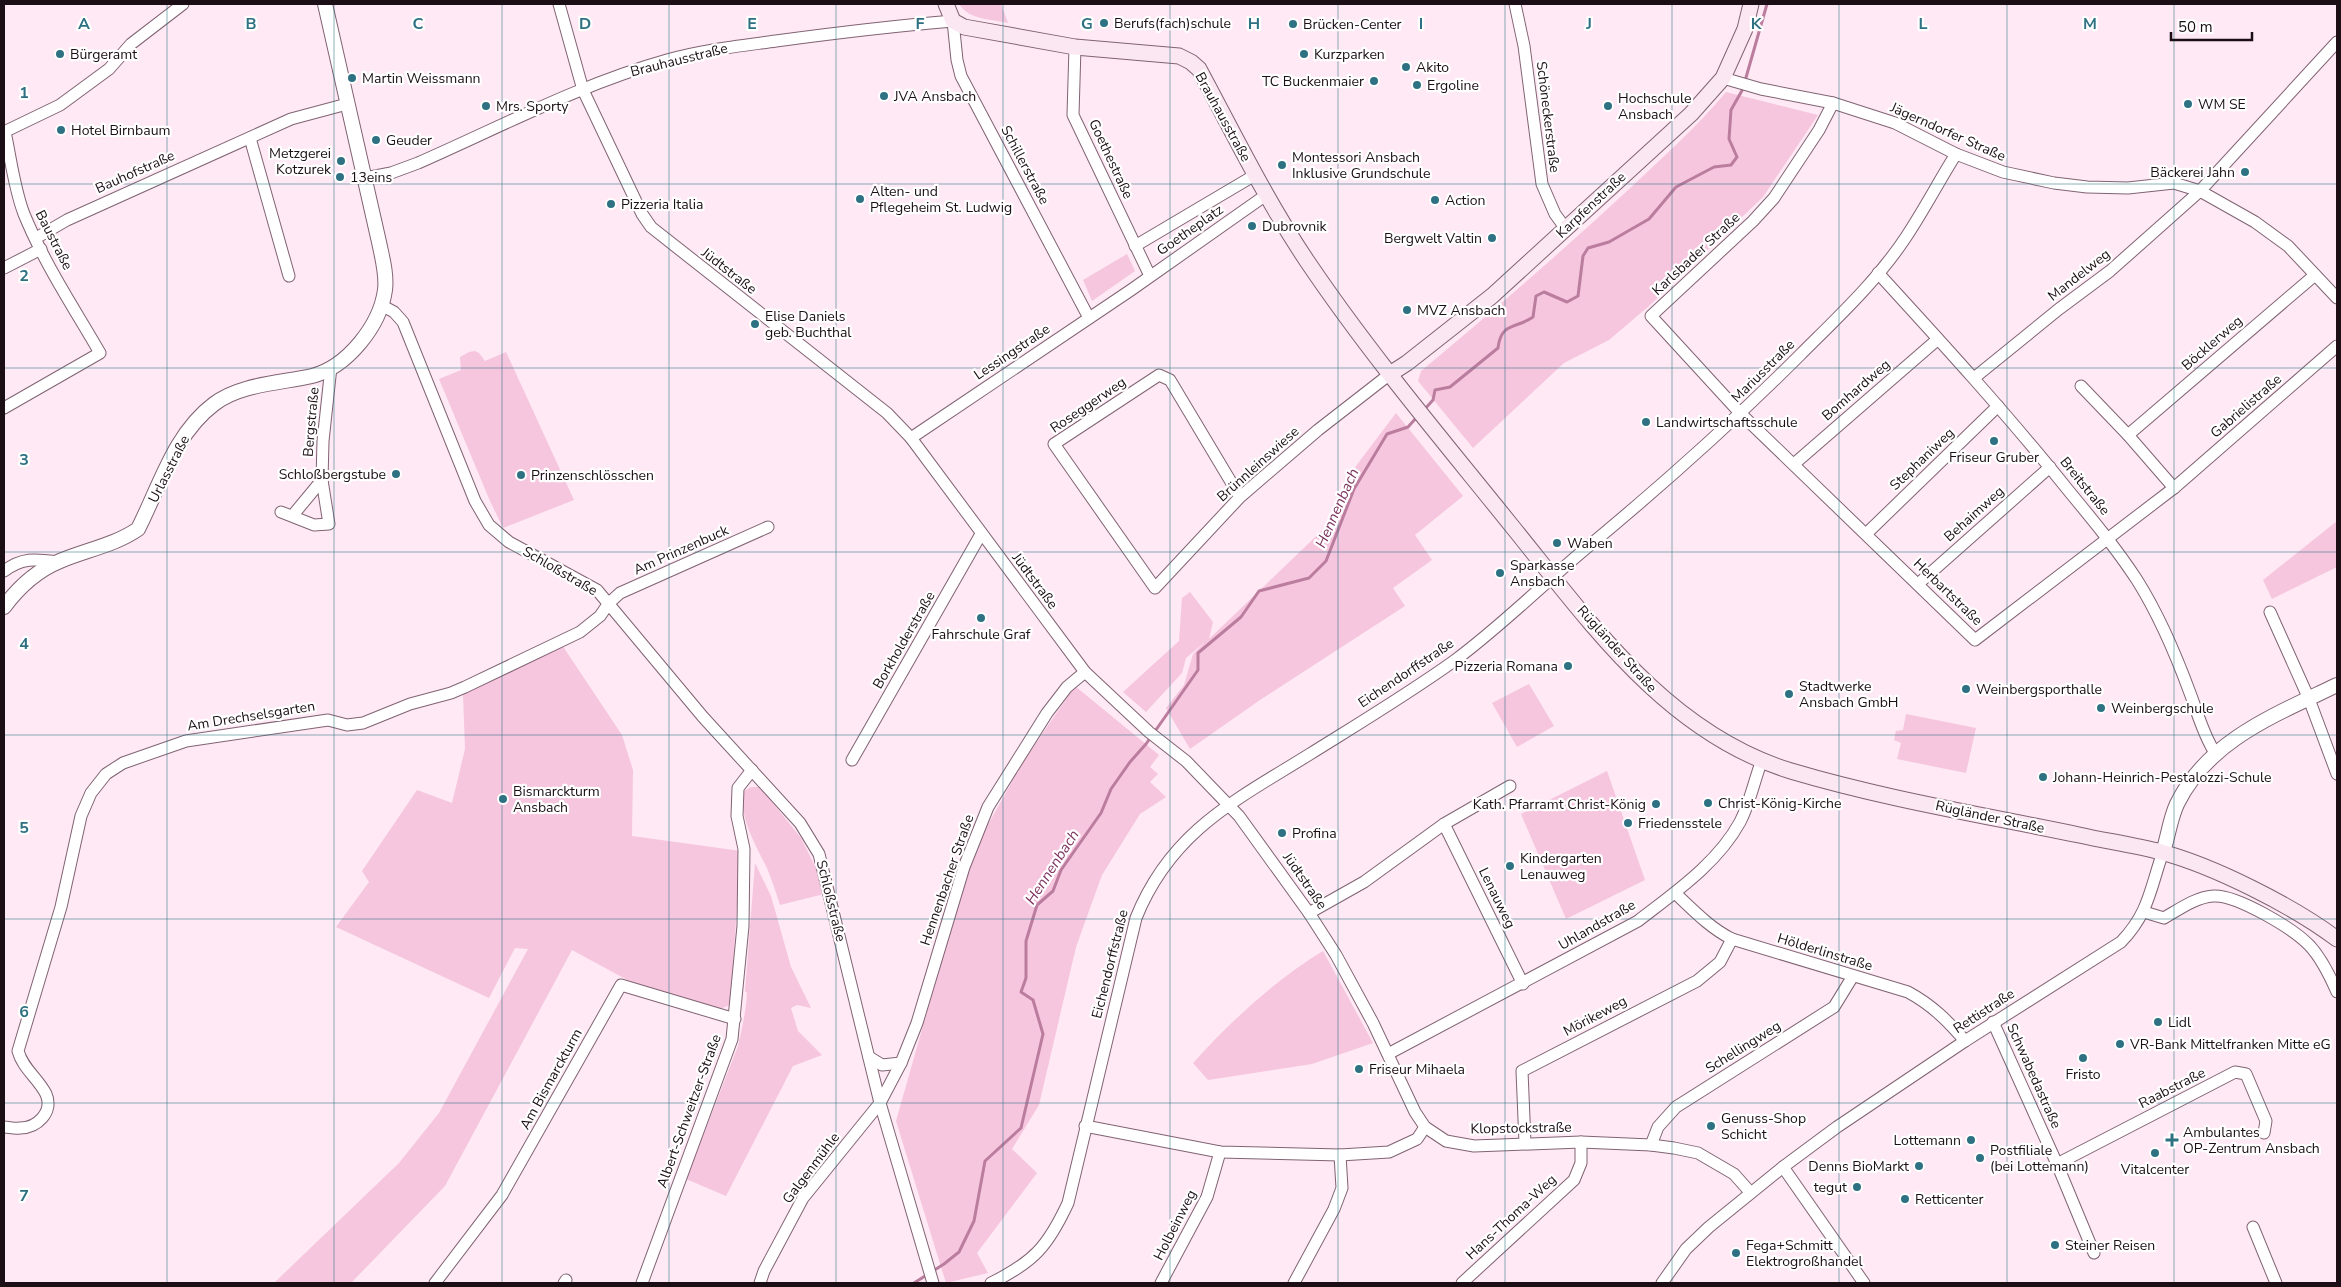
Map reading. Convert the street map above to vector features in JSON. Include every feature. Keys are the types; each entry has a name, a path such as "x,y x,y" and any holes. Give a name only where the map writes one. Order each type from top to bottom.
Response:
{"main road":[{"path":"946,4 953,21"},
{"name":"Karpfenstraße","path":"1390,374 1408,364 1492,296 1691,114 1723,78 1745,29 1751,4"},
{"name":"Brauhausstraße","path":"953,21 964,28 1075,47 1179,56 1192,62 1198,69 1266,195 1307,261 1390,374"},
{"name":"Rügländer Straße","path":"1390,374 1554,577 1636,673 1663,699 1717,739 1786,770 1869,792 2163,852 2216,873 2274,900 2337,939"}],"street":[{"path":"5,132 60,104 109,68 131,44 183,4"},
{"path":"324,4 365,178 385,278 381,305"},
{"name":"Jüdtstraße","path":"559,4 583,90 642,214 651,227 887,413 911,438 1085,672 1154,735 1186,761 1239,816 1309,913 1340,962 1388,1054 1415,1112 1425,1127"},
{"name":"Schöneckerstraße","path":"1515,4 1524,46 1542,184 1555,214 1566,229"},
{"name":"Brauhausstraße","path":"365,178 392,173 418,163 629,71 670,59 734,47 851,31 953,21"},
{"name":"Schillerstraße","path":"953,21 957,60 961,76 1089,318"},
{"path":"2200,191 2337,42"},
{"name":"Goethestraße","path":"1075,47 1073,115 1150,276"},
{"name":"Jägerndorfer Straße","path":"1723,78 1752,87 1833,103 1895,123 1956,154 2003,172 2054,183 2128,188 2174,183 2200,191 2254,222 2288,246 2337,298"},
{"name":"Karlsbader Straße","path":"1741,414 1651,316 1753,221 1774,198 1819,130 1833,103"},
{"name":"Bauhofstraße","path":"4,268 38,244 67,220 291,119 347,104"},
{"name":"Baustraße","path":"4,408 100,353 38,244 24,213 16,188 5,132"},
{"path":"250,138 289,276"},
{"name":"Mariusstraße","path":"1554,577 1741,414 1836,320 1878,273 1906,237 1956,154"},
{"name":"Goetheplatz","path":"1135,246 1255,175"},
{"name":"Mandelweg","path":"1974,378 2110,271 2200,191"},
{"name":"Goetheplatz","path":"1131,290 1266,195"},
{"name":"Breitstraße","path":"1878,273 1974,378 2050,467 2107,538 2137,580 2164,631 2190,693 2204,735 2215,752"},
{"name":"Böcklerweg","path":"2128,435 2315,274"},
{"name":"Lessingstraße","path":"911,438 1131,290"},
{"name":"Urlasstraße","path":"4,607 14,593 31,579 58,562 126,537 138,529 177,446 197,418 216,402 237,392 315,375 331,367 347,356 362,340 381,305"},
{"name":"Schloßstraße","path":"381,305 394,312 403,322 475,501 489,525 509,542 597,590 703,717 800,823 819,854 880,1103"},
{"name":"Bomhardweg","path":"1794,464 1938,338"},
{"name":"Gabrielistraße","path":"2174,488 2337,346"},
{"name":"Bergstraße","path":"281,512 314,524 329,524 322,480 323,441 331,367"},
{"name":"Brünnleinswiese","path":"1155,588 1240,497 1318,430 1390,374"},
{"name":"Roseggerweg","path":"1155,588 1054,444 1160,375 1170,380 1240,497"},
{"path":"2081,386 2128,435 2174,488"},
{"name":"Stephaniweg","path":"1866,534 1998,406"},
{"name":"Herbartstraße","path":"1741,414 1975,640 2174,488"},
{"name":"Behaimweg","path":"1918,584 2050,467"},
{"path":"293,515 322,480"},
{"name":"Am Prinzenbuck","path":"609,603 620,593 768,526"},
{"name":"Borkholderstraße","path":"852,760 981,534"},
{"path":"4,571 16,562 33,559 58,562"},
{"name":"Eichendorffstraße","path":"991,1283 1024,1264 1054,1233 1068,1203 1136,918 1148,890 1176,850 1228,804 1328,743 1454,660 1554,577"},
{"name":"Am Drechselsgarten","path":"4,1127 20,1128 32,1126 43,1118 47,1111 46,1094 21,1063 18,1051 61,907 81,816 91,793 106,774 123,763 186,741 328,720 347,724 363,723 410,704 451,693 580,632 600,616 609,603"},
{"path":"2270,612 2309,699 2337,774"},
{"name":"Hennenbacher Straße","path":"880,1103 901,1063 917,1023 970,848 988,808 1047,713 1067,688 1085,672"},
{"path":"2163,852 2176,805 2215,752 2248,729 2337,685"},
{"name":"Uhlandstraße","path":"1388,1054 1523,984 1638,921 1675,893 1725,845 1740,822 1762,760"},
{"name":"Albert-Schweitzer-Straße","path":"642,1283 732,1039 743,926 744,849 737,816 738,788 752,770"},
{"path":"1309,913 1364,882 1444,824 1510,786"},
{"name":"Lenauweg","path":"1444,824 1523,984"},
{"name":"Rettistraße","path":"1662,1283 1686,1249 1708,1227 1783,1166 1837,1127 1993,1022 2121,942 2135,927 2144,912 2163,852"},
{"name":"Hölderlinstraße","path":"1675,893 1701,918 1720,933 1732,939 1908,992 1927,1002 1948,1021 1965,1041"},
{"path":"2144,912 2164,918 2205,897 2224,897 2259,911 2287,928 2310,946 2328,972 2337,992"},
{"name":"Mörikeweg","path":"1525,1143 1522,1071 1697,981 1720,962 1732,939"},
{"name":"Schellingweg","path":"1651,1145 1658,1127 1676,1107 1834,1007 1853,976"},
{"name":"Am Bismarckturm","path":"435,1283 502,1196 621,985 735,1019"},
{"name":"Schwabedastraße","path":"1993,1022 2057,1164 2094,1253"},
{"path":"869,1058 882,1065 901,1063"},
{"name":"Raabstraße","path":"2057,1164 2235,1072 2246,1074 2266,1121 2264,1133"},
{"path":"880,1103 932,1281"},
{"name":"Galgenmühle","path":"760,1283 764,1271 803,1198 880,1103"},
{"path":"1085,1126 1220,1152 1340,1155 1388,1152 1418,1139 1425,1127"},
{"name":"Klopstockstraße","path":"1425,1127 1446,1141 1474,1146 1581,1142 1651,1145 1698,1153 1734,1174 1750,1192"},
{"name":"Hans-Thoma-Weg","path":"1462,1283 1574,1180 1581,1163 1581,1142"},
{"name":"Holbeinweg","path":"1161,1283 1207,1197 1220,1152"},
{"path":"1294,1283 1334,1209 1342,1188 1340,1155"},
{"path":"1783,1166 1864,1283"},
{"path":"2253,1227 2276,1283"}],"shaded area":[{"path":"959,4 1001,4 1008,23 974,16"},
{"path":"1726,92 1818,115 1763,197 1649,306 1609,340 1564,363 1473,448 1418,381 1421,371 1602,214 1678,143"},
{"path":"1127,254 1135,271 1092,301 1083,280"},
{"path":"475,351 485,361 506,352 574,500 503,528 439,379 461,370 460,357"},
{"path":"1396,413 1463,496 1415,535 1432,560 1393,588 1405,606 1260,700 1190,749 1166,708 1184,685 1193,654 1205,642 1186,658 1182,673 1146,712 1123,692 1179,641 1182,598 1190,592 1213,622 1209,639 1334,519 1356,466"},
{"path":"2337,521 2337,567 2272,599 2263,580"},
{"path":"562,645 622,735 633,770 632,836 741,851 730,1005 720,1009 633,983 572,950 445,1186 351,1283 274,1283 399,1163 439,1113 528,949 515,948 489,998 336,927 369,882 362,871 417,790 452,803 465,749 463,694"},
{"path":"1529,684 1554,726 1517,747 1492,703"},
{"path":"1075,686 1159,755 1150,767 1158,774 1150,782 1166,797 1140,814 1102,875 1076,947 1039,1105 1012,1149 1037,1173 977,1253 988,1273 946,1283 896,1121 972,853 1023,762"},
{"path":"1906,714 1976,728 1966,773 1897,759 1901,743 1894,740 1896,731 1903,730"},
{"path":"1607,771 1645,880 1566,919 1521,814"},
{"path":"751,787 760,787 801,838 817,870 824,894 780,905 767,868 753,841 743,809 744,791"},
{"path":"755,863 771,896 791,967 811,1008 797,1005 791,1008 798,1031 822,1055 793,1066 726,1196 686,1179 738,1046 741,1033 747,993 745,991"},
{"path":"1323,951 1373,1043 1312,1064 1208,1080 1193,1063 1222,1032 1271,988"}],"waterway":[{"name":"Hennenbach","path":"1745,81 1767,4"},
{"name":"Hennenbach","path":"1423,411 1433,400 1435,390 1450,387 1498,348 1502,334 1506,330 1533,317 1536,296 1544,292 1567,302 1578,296 1583,256 1588,248 1609,242 1649,219 1676,187 1714,167 1731,165 1737,157 1729,139 1731,110 1744,87"},
{"name":"Hennenbach","path":"914,1283 959,1252 974,1221 985,1161 1021,1128 1043,1034 1033,1000 1021,992 1026,978 1026,941 1037,905 1053,891 1061,870 1101,813 1111,789 1130,762 1146,744 1198,670 1198,653 1241,617 1259,591 1309,578 1326,561 1354,489 1387,434 1408,427 1417,417"}],"place":[{"name":"Berufs(fach)schule","path":"1104,23"},
{"name":"Brücken-Center","path":"1293,24"},
{"name":"Bürgeramt","path":"60,54"},
{"name":"Kurzparken","path":"1304,54"},
{"name":"Akito","path":"1406,67"},
{"name":"Martin Weissmann","path":"352,78"},
{"name":"TC Buckenmaier","path":"1374,81"},
{"name":"Ergoline","path":"1417,85"},
{"name":"JVA Ansbach","path":"884,96"},
{"name":"WM SE","path":"2188,104"},
{"name":"Mrs. Sporty","path":"486,106"},
{"name":"Hochschule Ansbach","path":"1608,106"},
{"name":"Hotel Birnbaum","path":"61,130"},
{"name":"Geuder","path":"376,140"},
{"name":"Metzgerei Kotzurek","path":"341,161"},
{"name":"Montessori Ansbach Inklusive Grundschule","path":"1282,165"},
{"name":"Bäckerei Jahn","path":"2245,172"},
{"name":"13eins","path":"340,177"},
{"name":"Alten- und Pflegeheim St. Ludwig","path":"860,199"},
{"name":"Action","path":"1435,200"},
{"name":"Pizzeria Italia","path":"611,204"},
{"name":"Dubrovnik","path":"1252,226"},
{"name":"Bergwelt Valtin","path":"1492,238"},
{"name":"MVZ Ansbach","path":"1407,310"},
{"name":"Elise Daniels geb. Buchthal","path":"755,324"},
{"name":"Landwirtschaftsschule","path":"1646,422"},
{"name":"Friseur Gruber","path":"1994,441"},
{"name":"Schloßbergstube","path":"396,474"},
{"name":"Prinzenschlösschen","path":"521,475"},
{"name":"Waben","path":"1557,543"},
{"name":"Sparkasse Ansbach","path":"1500,573"},
{"name":"Fahrschule Graf","path":"981,618"},
{"name":"Pizzeria Romana","path":"1568,666"},
{"name":"Weinbergsporthalle","path":"1966,689"},
{"name":"Stadtwerke Ansbach GmbH","path":"1789,694"},
{"name":"Weinbergschule","path":"2101,708"},
{"name":"Johann-Heinrich-Pestalozzi-Schule","path":"2043,777"},
{"name":"Bismarckturm Ansbach","path":"503,799"},
{"name":"Christ-König-Kirche","path":"1708,803"},
{"name":"Kath. Pfarramt Christ-König","path":"1656,804"},
{"name":"Friedensstele","path":"1628,823"},
{"name":"Profina","path":"1282,833"},
{"name":"Kindergarten Lenauweg","path":"1510,866"},
{"name":"Lidl","path":"2158,1022"},
{"name":"VR-Bank Mittelfranken Mitte eG","path":"2120,1044"},
{"name":"Fristo","path":"2083,1058"},
{"name":"Friseur Mihaela","path":"1359,1069"},
{"name":"Genuss-Shop Schicht","path":"1711,1126"},
{"name":"Lottemann","path":"1971,1140"},
{"name":"Ambulantes OP-Zentrum Ansbach","path":"2172,1140"},
{"name":"Vitalcenter","path":"2155,1153"},
{"name":"Postfiliale (bei Lottemann)","path":"1980,1158"},
{"name":"Denns BioMarkt","path":"1919,1166"},
{"name":"tegut","path":"1857,1187"},
{"name":"Retticenter","path":"1905,1199"},
{"name":"Steiner Reisen","path":"2055,1245"},
{"name":"Fega+Schmitt Elektrogroßhandel","path":"1736,1253"}]}
